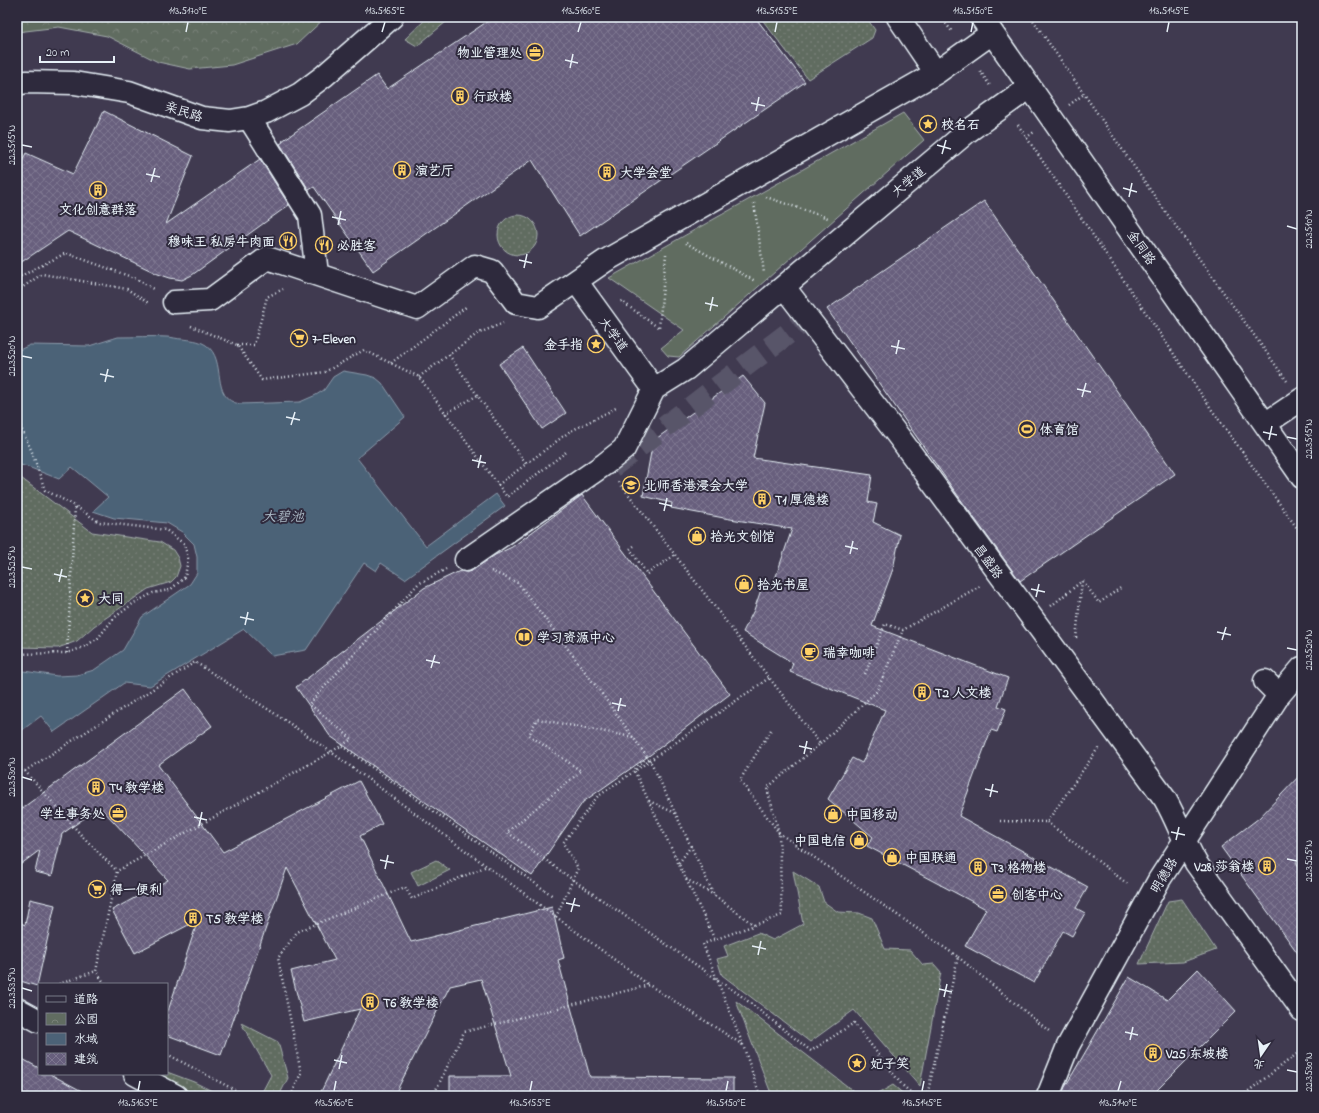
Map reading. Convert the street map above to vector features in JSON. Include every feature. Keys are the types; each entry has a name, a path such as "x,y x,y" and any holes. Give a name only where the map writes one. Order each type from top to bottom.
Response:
{"street":[{"name":"亲民路","path":"17,84 26,82 74,83 129,92 202,118 230,121 249,118 266,112 300,94 324,76 392,17"},
{"path":"898,17 936,73"},
{"path":"174,302 210,300 266,258 417,308 475,266 492,271 516,303 538,307 605,261 749,187 936,73 966,52 986,25"},
{"name":"金同路","path":"986,25 1302,477"},
{"name":"大学道","path":"576,281 654,389 686,369 774,290 855,227 967,132 1030,87"},
{"path":"249,118 310,214 316,274"},
{"name":"昌盛路","path":"774,290 899,437 1165,799 1174,814 1185,841 1203,874 1302,1010"},
{"path":"466,560 605,464 624,449 654,389"},
{"path":"1265,424 1301,400"},
{"name":"明德路","path":"1048,1096 1068,1046 1148,900 1159,880 1185,841 1272,688 1302,668"},
{"path":"17,1009 38,1020"},
{"path":"137,1075 176,1096"}],"path":[{"path":"941,17 1004,106 1212,410 1302,535"},
{"path":"1031,17 1164,209 1301,400"},
{"path":"749,187 855,227"},
{"path":"749,187 774,290"},
{"path":"616,297 659,328 666,231 774,290"},
{"path":"17,278 66,253 137,279 174,302"},
{"path":"17,291 42,274 127,289 153,305"},
{"path":"186,324 237,345 254,345 267,297"},
{"path":"391,362 466,307"},
{"path":"419,377 477,334"},
{"path":"237,345 262,380 325,372 364,350 419,377 507,497 566,452"},
{"path":"448,355 526,464"},
{"path":"445,414 478,395"},
{"path":"498,485 569,432 619,407"},
{"path":"17,419 32,452 45,490 75,506 99,522 166,530 184,544 188,558 185,577 170,590 153,593 134,603 114,618 98,638 84,647 67,654 17,654"},
{"path":"605,464 820,744"},
{"path":"67,654 75,506"},
{"path":"634,546 630,549 647,574 675,555"},
{"path":"104,983 96,971 117,871 342,746 352,739 309,704 418,584 442,570 466,560"},
{"path":"760,1096 743,1045 703,944 782,915 780,833 768,788 820,744 877,692 903,630 1000,575"},
{"path":"1016,597 1051,607 1082,581 1099,603 1122,587"},
{"path":"518,583 602,694 652,764 714,895"},
{"path":"865,674 885,624 903,630"},
{"path":"17,773 25,771 195,662 331,752 649,985 743,1045"},
{"path":"556,917 578,868 563,843 597,797 769,678"},
{"path":"633,737 537,719 529,735 581,771 507,832 576,882 740,995 811,1051 854,1023 902,1085 915,1096"},
{"path":"1047,822 1112,728"},
{"path":"771,730 740,780 780,833 958,957 1068,1046"},
{"path":"342,746 553,896"},
{"path":"647,757 634,770 715,940"},
{"path":"25,771 83,837 117,871"},
{"path":"649,801 675,813"},
{"path":"1000,821 1047,822 1148,900"},
{"path":"679,863 691,846"},
{"path":"291,1096 301,1074 278,958 297,932 404,887 412,899 487,866"},
{"path":"686,878 714,895 754,925"},
{"path":"927,1096 958,957"},
{"path":"62,983 96,971"},
{"path":"432,1096 464,1032 649,985"},
{"path":"1242,1096 1302,1050"},
{"path":"168,1055 246,1096"}],"green space":[{"path":"17,17 326,17 297,44 232,65 190,69 158,62 107,36 59,27 17,32"},
{"path":"428,17 452,17 417,46 405,39"},
{"path":"760,17 866,17 875,30 872,38 808,79"},
{"path":"903,113 924,140 679,357 668,356 661,348 684,330 609,278"},
{"path":"522,215 529,218 535,224 538,235 537,243 529,252 522,255 514,255 507,252 499,243 498,231 501,224 510,216"},
{"path":"17,475 92,532 160,542 173,550 178,558 180,566 176,577 171,582 148,589 94,626 77,641 58,648 17,647"},
{"path":"436,860 450,870 418,886 411,872"},
{"path":"793,871 819,887 824,902 838,912 859,913 872,918 885,949 910,950 923,965 934,964 941,972 920,1086 854,1010 810,1042 722,975 717,959 728,956 724,946 758,933 773,940 803,924"},
{"path":"1182,899 1216,950 1183,962 1139,964 1168,901"},
{"path":"736,1001 860,1096 772,1096"},
{"path":"241,1023 278,1042 288,1078 279,1096 265,1096 261,1094 271,1075"},
{"path":"168,1072 194,1082 222,1096 186,1096 149,1075 168,1075"},
{"path":"893,1085 906,1096 874,1096"}],"water":[{"name":"大碧池","path":"118,337 169,337 194,340 203,343 213,352 221,387 225,395 231,401 240,404 300,402 324,390 333,377 343,371 376,378 382,383 405,417 357,458 426,546 496,494 505,506 405,579 381,563 376,571 364,563 306,650 272,656 244,629 150,686 124,683 54,732 41,716 17,734 17,670 57,676 77,675 94,670 123,650 142,617 190,584 197,573 197,557 194,544 182,532 167,523 114,518 93,511 108,497 72,467 59,479 17,464 17,351 30,345 89,346"}],"building":[{"path":"494,17 755,17 805,82 580,236 532,160 373,271 314,187 309,190 280,144 283,142 282,141 377,75 387,89"},
{"name":"文化创意群落","path":"104,111 193,156 166,224 260,159 289,205 192,275 182,280 158,274 68,231 17,265 17,171 26,153 73,174"},
{"name":"体育馆","path":"984,201 1175,474 1020,581 956,493 827,309"},
{"path":"523,348 566,413 542,429 499,364"},
{"path":"743,376 765,403 753,458 872,475 868,502 877,504 873,522 900,535 893,569 872,626 1008,678 998,706 1006,709 997,732 991,730 959,816 1088,887 1076,908 1085,913 1072,936 1063,931 1034,983 965,946 986,909 867,846 873,837 828,799 852,758 862,763 885,710 790,672 793,663 743,632 754,610 763,584 772,588 792,529 671,508 672,503 643,496 653,441"},
{"name":"学习资源中心","path":"582,495 730,694 650,755 583,802 532,876 330,736 296,687 424,588 460,571 467,572 473,570 495,555 512,547"},
{"path":"185,689 212,726 158,765 223,852 359,781 382,824 360,836 411,942 552,907 564,958 558,960 590,1077 733,1078 733,1096 450,1096 450,1076 511,1076 481,979 450,986 394,1096 319,1096 360,1009 304,1022 291,971 335,960 287,868 221,1055 168,1035 168,1011 198,920 135,953 112,910 168,880 100,807 62,834 52,876 35,872 40,850 17,867 17,812"},
{"name":"V28 莎翁楼","path":"1302,773 1302,855 1296,862 1302,871 1302,959 1221,847 1259,818"},
{"path":"30,899 55,905 37,986 17,980 17,921 25,925"},
{"name":"V25 东坡楼","path":"1198,969 1236,1011 1151,1096 1061,1096 1129,977 1167,1000"},
{"path":"17,1056 38,1067 38,1075 52,1075 91,1096 17,1096"}],"tunnel":[{"path":"612,467 807,319"}],"place":[{"name":"物业管理处","path":"535,52"},
{"name":"行政楼","path":"460,96"},
{"name":"校名石","path":"928,124"},
{"name":"演艺厅","path":"402,170"},
{"name":"大学会堂","path":"607,172"},
{"name":"文化创意群落","path":"98,190"},
{"name":"穆味王 私房牛肉面","path":"288,241"},
{"name":"必胜客","path":"324,245"},
{"name":"7-Eleven","path":"299,338"},
{"name":"金手指","path":"596,344"},
{"name":"体育馆","path":"1027,429"},
{"name":"北师香港浸会大学","path":"631,485"},
{"name":"T1 厚德楼","path":"762,499"},
{"name":"拾光文创馆","path":"697,536"},
{"name":"拾光书屋","path":"744,584"},
{"name":"大同","path":"85,598"},
{"name":"学习资源中心","path":"524,637"},
{"name":"瑞幸咖啡","path":"810,652"},
{"name":"T2 人文楼","path":"922,692"},
{"name":"T4 教学楼","path":"96,787"},
{"name":"学生事务处","path":"118,813"},
{"name":"中国移动","path":"833,814"},
{"name":"中国电信","path":"859,840"},
{"name":"中国联通","path":"892,857"},
{"name":"V28 莎翁楼","path":"1267,866"},
{"name":"T3 格物楼","path":"978,867"},
{"name":"得一便利","path":"97,889"},
{"name":"创客中心","path":"998,894"},
{"name":"T5 教学楼","path":"193,918"},
{"name":"T6 教学楼","path":"370,1002"},
{"name":"V25 东坡楼","path":"1153,1053"},
{"name":"妃子笑","path":"857,1063"}]}
